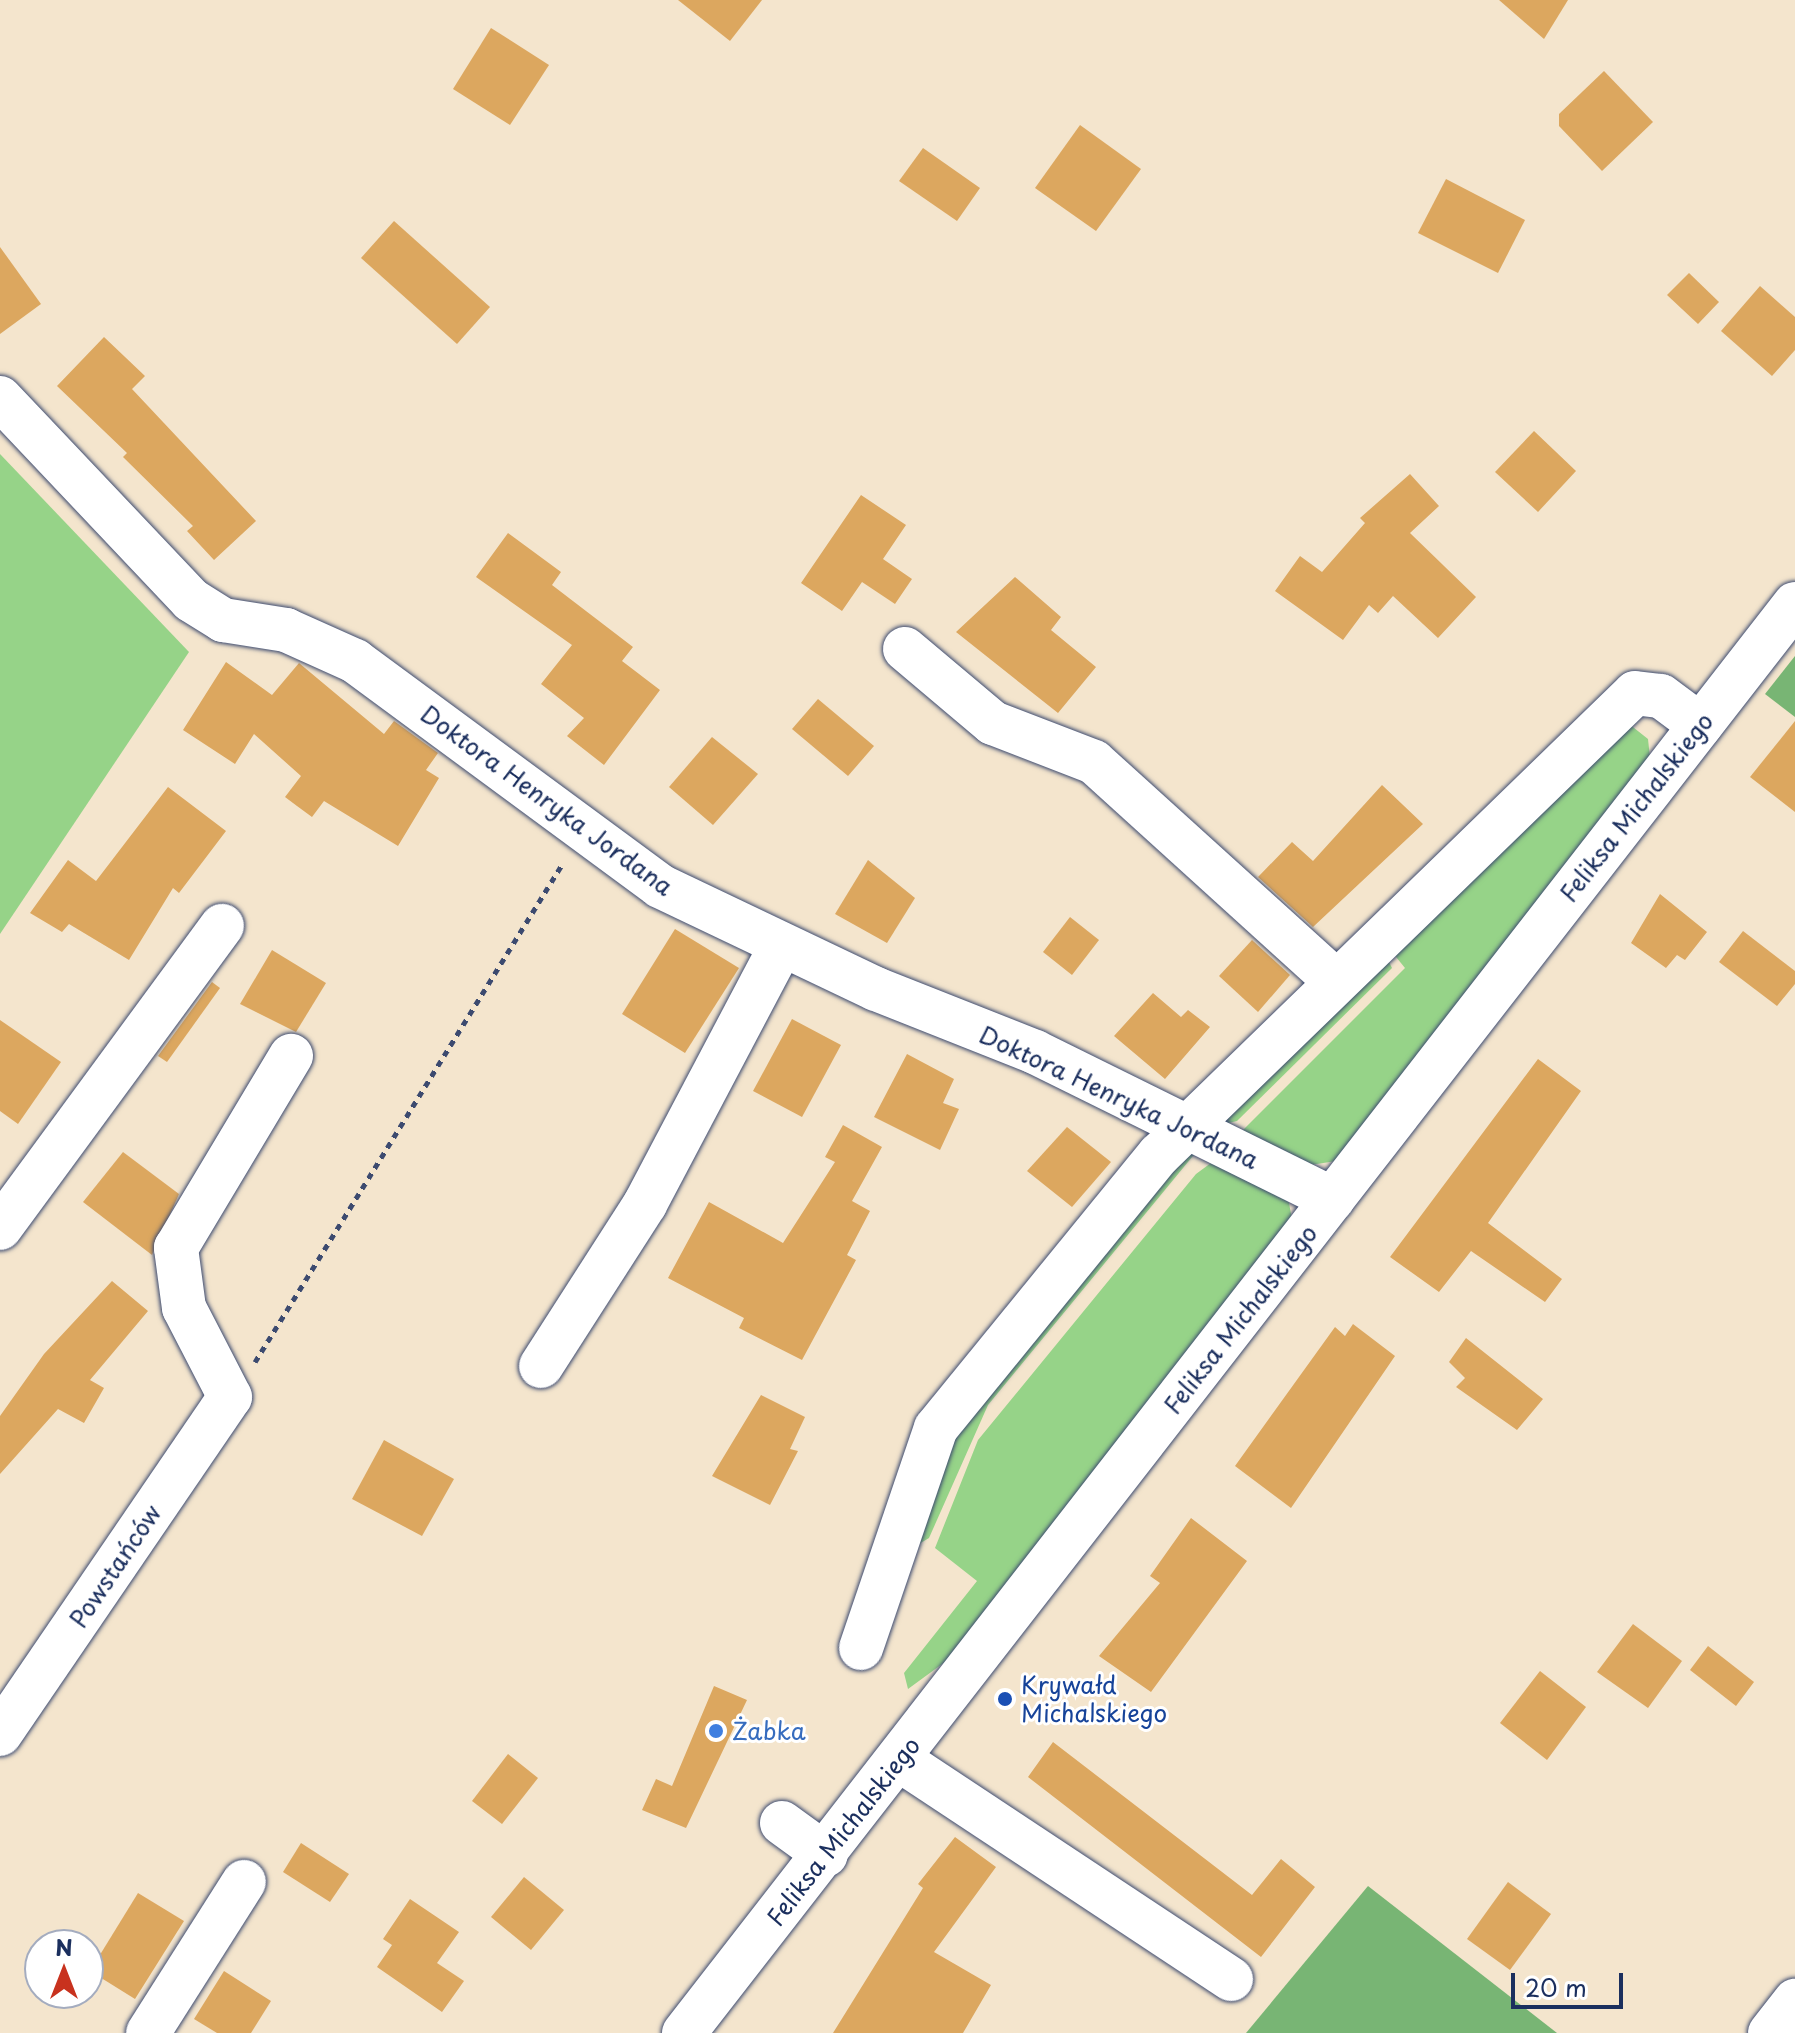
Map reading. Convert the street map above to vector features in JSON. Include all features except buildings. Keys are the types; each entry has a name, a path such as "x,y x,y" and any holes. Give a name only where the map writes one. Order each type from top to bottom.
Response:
{"street":[{"name":"Doktora Henryka Jordana","path":"0,398 191,600 223,620 286,630 336,649 582,831 676,896 781,946 1035,1052 1333,1199"},
{"name":"Feliksa Michalskiego","path":"684,2033 900,1760 1795,604"},
{"path":"905,649 993,723 1094,762 1334,980"},
{"path":"861,1648 943,1417 1185,1128 1334,980 1635,693 1661,696 1700,725"},
{"path":"0,1228 222,926"},
{"path":"541,1366 645,1204 781,946"},
{"path":"230,1397 184,1308 176,1248 291,1056"},
{"name":"Powstańców","path":"0,1734 230,1397"},
{"path":"900,1760 1231,1979"},
{"path":"782,1823 826,1855"},
{"path":"148,2033 244,1882"},
{"path":"1770,2033 1795,2001"}],"path":[{"path":"230,1397 347,1220 582,831"}],"green space":[{"path":"0,454 189,652 0,934"},
{"path":"1795,656 1795,717 1765,694"},
{"path":"1624,720 1648,739 1650,758 1336,1161 1304,1166 1239,1134 1405,968 1392,952"},
{"path":"1387,958 1392,968 1237,1121 1224,1124 1224,1101"},
{"path":"1197,1151 988,1405 929,1538 919,1544 944,1436 1160,1170"},
{"path":"1215,1160 1288,1198 1292,1219 949,1659 908,1689 904,1673 977,1581 935,1548 978,1440 1196,1174"},
{"path":"1368,1886 1557,2033 1246,2033"}],"place":[{"name":"Krywałd Michalskiego","path":"1005,1699"},
{"name":"Żabka","path":"716,1731"}]}
